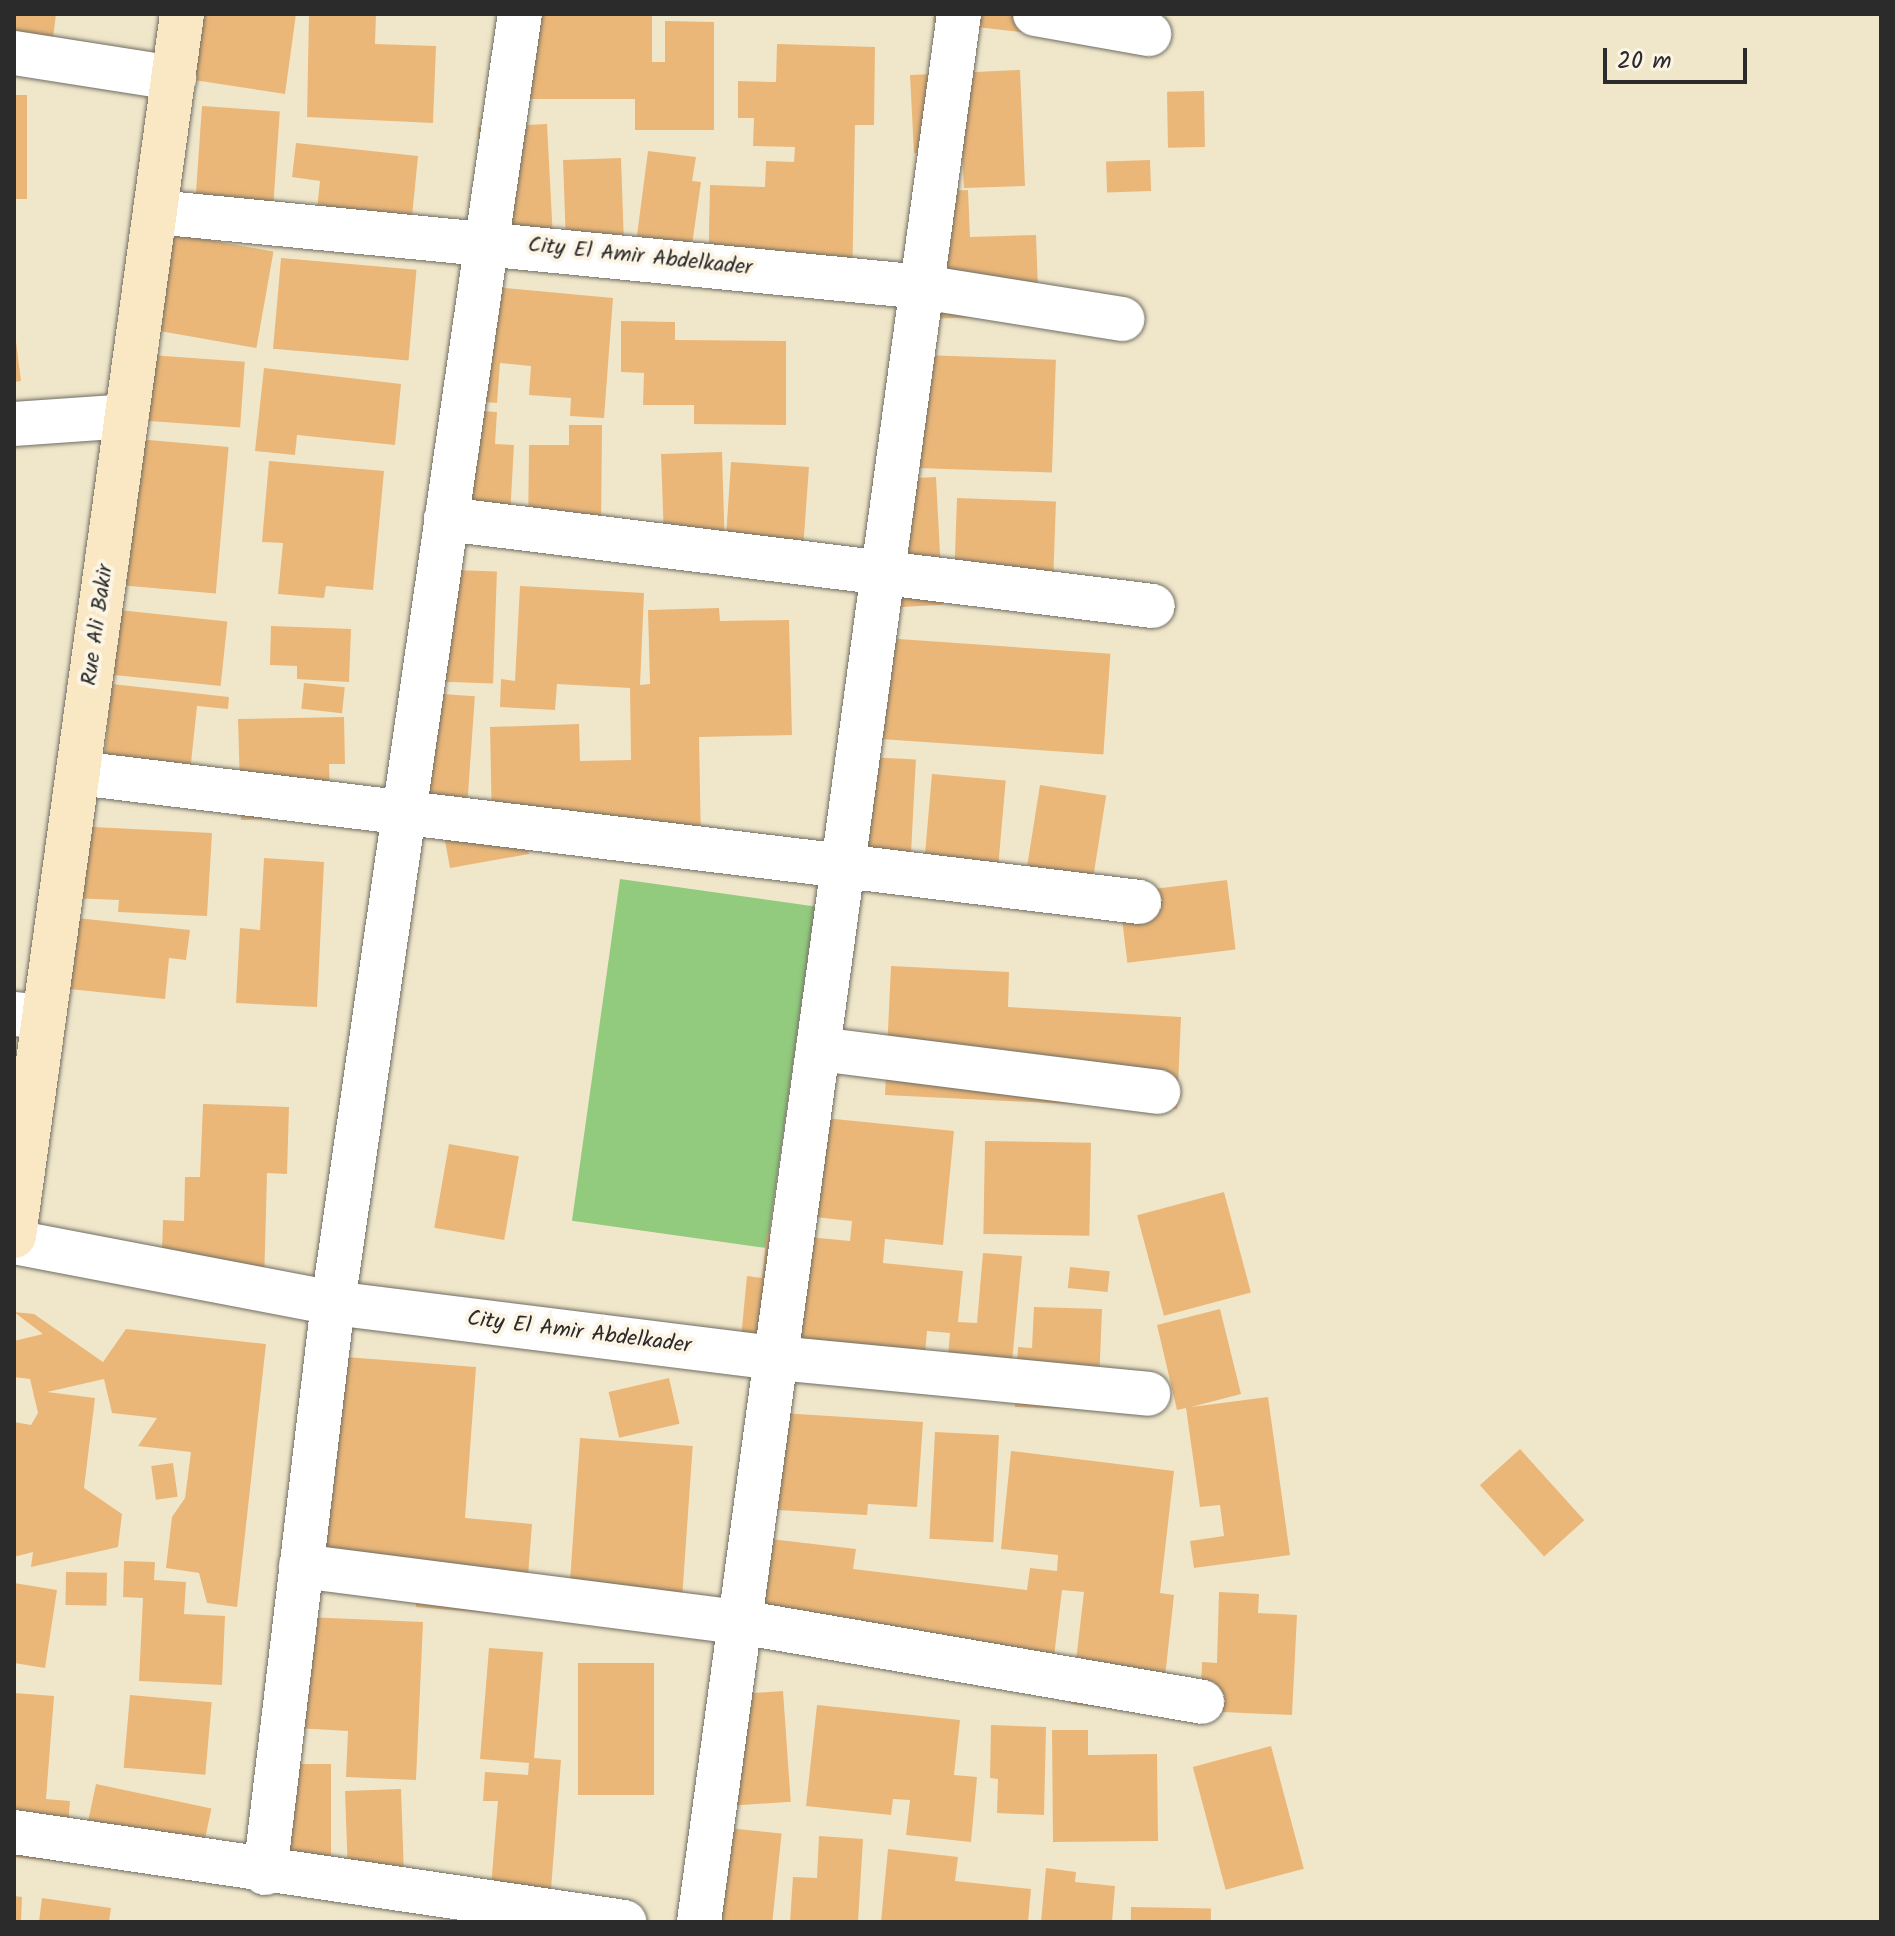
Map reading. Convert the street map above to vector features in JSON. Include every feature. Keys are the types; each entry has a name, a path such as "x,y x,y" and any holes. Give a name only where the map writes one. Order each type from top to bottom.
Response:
{"street":[{"name":"Rue Ali Bakir","path":"14,1239 29,1016 78,773 182,14"},
{"path":"265,1873 333,1303 520,14"},
{"path":"699,1922 959,14"},
{"path":"1035,14 1149,34"},
{"path":"14,53 174,78"},
{"name":"City El Amir Abdelkader","path":"156,212 487,241 922,287 1122,319"},
{"path":"14,424 127,416"},
{"path":"446,519 1153,606"},
{"path":"78,773 1139,902"},
{"path":"819,1049 1158,1092"},
{"name":"City El Amir Abdelkader","path":"14,1239 333,1303 777,1358 1148,1394"},
{"path":"301,1566 740,1622 1202,1702"},
{"path":"14,1832 265,1873 624,1922"}],"green space":[{"path":"620,879 815,906 767,1248 572,1221"}],"building":[{"path":"14,14 56,14 50,62 14,58"},
{"path":"203,14 296,14 285,94 194,80"},
{"path":"309,14 376,14 375,44 436,46 433,123 307,117"},
{"path":"507,14 652,14 652,62 665,62 665,21 714,22 714,130 635,130 635,99 507,99"},
{"path":"934,14 1050,14 1047,35 933,22"},
{"path":"777,44 875,47 874,125 855,125 852,292 708,279 710,185 765,187 766,161 794,162 795,147 753,146 754,118 738,118 738,81 776,82"},
{"path":"1020,70 1025,186 964,188 962,151 914,153 910,75"},
{"path":"1204,91 1205,147 1168,148 1167,92"},
{"path":"14,95 27,95 27,199 14,199"},
{"path":"202,106 280,111 273,208 195,203"},
{"path":"547,124 553,244 484,247 478,128"},
{"path":"296,143 418,156 410,237 315,227 320,181 292,177"},
{"path":"648,151 696,157 692,181 701,182 688,273 633,266"},
{"path":"621,158 624,256 566,258 563,160"},
{"path":"1150,160 1151,191 1107,193 1106,162"},
{"path":"968,190 970,237 1036,235 1039,315 925,319 919,192"},
{"path":"174,234 273,252 256,348 157,331"},
{"path":"281,258 416,270 409,361 273,349"},
{"path":"473,285 613,298 604,418 570,416 571,398 529,395 531,366 500,363 497,403 464,400"},
{"path":"621,321 675,322 675,340 786,341 786,425 694,424 694,405 643,405 644,373 621,372"},
{"path":"14,326 21,381 14,382"},
{"path":"893,354 1056,360 1052,473 889,467"},
{"path":"150,355 245,362 240,427 145,421"},
{"path":"264,368 401,384 395,445 297,435 295,455 255,451"},
{"path":"451,409 497,412 495,444 514,445 509,534 445,531"},
{"path":"569,425 602,425 601,537 528,536 529,445 569,445"},
{"path":"126,438 229,447 216,593 113,584"},
{"path":"722,452 725,552 731,462 809,467 801,577 665,568 661,454"},
{"path":"269,461 384,471 373,590 326,586 324,598 278,594 283,543 262,542"},
{"path":"936,477 943,605 879,608 872,480"},
{"path":"957,498 1056,501 1052,606 953,603"},
{"path":"425,569 497,572 493,683 421,681"},
{"path":"520,586 644,593 640,685 650,684 648,610 719,608 720,621 789,620 792,735 699,737 701,845 524,827 529,854 450,868 444,836 492,827 490,727 579,724 580,761 631,760 630,688 557,684 555,710 500,707 501,679 515,681"},
{"path":"119,610 227,621 221,686 112,675"},
{"path":"271,626 351,629 349,682 297,679 297,666 270,665"},
{"path":"870,637 1110,654 1103,755 863,738"},
{"path":"304,683 345,687 342,713 301,709"},
{"path":"112,684 229,697 228,709 197,706 189,782 103,773"},
{"path":"413,692 475,696 466,817 405,813"},
{"path":"344,717 345,764 329,764 331,817 241,820 238,719"},
{"path":"848,756 916,760 909,884 841,881"},
{"path":"932,774 1006,780 996,892 922,886"},
{"path":"1040,785 1106,795 1091,891 1025,881"},
{"path":"74,826 212,833 207,916 118,912 119,900 70,898"},
{"path":"264,858 324,862 317,1007 236,1003 240,928 260,930"},
{"path":"1227,880 1236,949 1127,963 1119,893"},
{"path":"49,915 190,930 186,960 169,958 165,999 41,986"},
{"path":"891,966 1009,972 1008,1007 1181,1017 1177,1109 885,1095"},
{"path":"203,1104 289,1107 287,1174 267,1173 264,1286 161,1283 163,1220 184,1221 185,1177 200,1177"},
{"path":"795,1115 954,1131 943,1245 885,1239 883,1263 963,1271 958,1322 977,1323 983,1253 1022,1256 1010,1383 945,1390 950,1333 927,1331 922,1387 741,1338 747,1276 762,1278 767,1233 850,1241 852,1221 786,1214"},
{"path":"985,1141 1091,1143 1089,1236 983,1234"},
{"path":"449,1144 519,1156 504,1240 434,1228"},
{"path":"1224,1192 1251,1292 1164,1316 1137,1215"},
{"path":"1070,1267 1110,1271 1108,1292 1068,1288"},
{"path":"1034,1307 1102,1309 1098,1410 1015,1407 1018,1347 1032,1348"},
{"path":"1220,1309 1241,1394 1191,1407 1268,1397 1290,1555 1194,1568 1190,1541 1224,1536 1220,1505 1200,1507 1186,1408 1177,1410 1157,1325"},
{"path":"14,1312 34,1314 103,1362 126,1329 266,1344 237,1607 207,1603 199,1573 166,1568 172,1517 185,1498 191,1452 138,1446 157,1418 112,1413 104,1379 47,1392 95,1398 84,1488 122,1514 118,1547 31,1567 33,1552 14,1557 14,1422 31,1425 38,1413 30,1379 14,1377 14,1341 43,1334"},
{"path":"320,1355 476,1367 465,1518 532,1524 525,1616 416,1607 417,1582 305,1573"},
{"path":"669,1378 680,1424 619,1438 609,1392"},
{"path":"782,1413 923,1422 917,1507 868,1504 867,1515 777,1510"},
{"path":"935,1432 999,1435 993,1542 929,1539"},
{"path":"580,1438 693,1446 680,1628 567,1621"},
{"path":"1520,1449 1584,1520 1544,1556 1480,1485"},
{"path":"1011,1451 1174,1471 1160,1593 1174,1595 1161,1714 1071,1704 1084,1592 1062,1590 1051,1682 741,1639 753,1537 856,1549 853,1569 1027,1590 1030,1568 1057,1571 1058,1555 1001,1549"},
{"path":"173,1463 178,1497 156,1500 151,1466"},
{"path":"124,1561 155,1562 154,1580 186,1582 184,1614 225,1616 222,1685 139,1681 143,1598 123,1597"},
{"path":"66,1572 107,1573 106,1606 65,1605"},
{"path":"14,1583 57,1590 45,1668 14,1663"},
{"path":"1219,1592 1259,1594 1258,1613 1297,1615 1292,1715 1200,1711 1202,1662 1217,1663"},
{"path":"283,1616 423,1622 416,1780 346,1777 348,1731 278,1727"},
{"path":"489,1648 543,1652 534,1758 561,1760 549,1915 489,1911 498,1801 483,1801 485,1772 528,1775 529,1763 480,1759"},
{"path":"578,1663 654,1663 654,1795 578,1795"},
{"path":"783,1691 791,1802 728,1806 720,1695"},
{"path":"14,1693 54,1696 46,1799 70,1801 65,1862 14,1857"},
{"path":"130,1695 212,1702 205,1775 124,1768"},
{"path":"817,1705 960,1720 954,1775 977,1777 971,1842 906,1835 910,1800 893,1799 891,1815 806,1806"},
{"path":"991,1725 1046,1727 1044,1815 997,1813 998,1779 990,1778"},
{"path":"1052,1730 1088,1730 1088,1755 1157,1754 1158,1841 1053,1842"},
{"path":"1271,1746 1304,1869 1226,1890 1193,1767"},
{"path":"264,1764 331,1764 331,1876 264,1876"},
{"path":"96,1784 211,1809 196,1882 80,1857"},
{"path":"401,1789 404,1884 348,1886 345,1791"},
{"path":"710,1826 782,1834 772,1922 700,1922"},
{"path":"819,1836 863,1839 858,1922 790,1922 793,1877 817,1878"},
{"path":"888,1849 958,1857 955,1881 1031,1889 1028,1922 881,1922"},
{"path":"1046,1868 1076,1872 1075,1882 1115,1886 1112,1922 1041,1922"},
{"path":"14,1896 22,1897 21,1922 14,1922"},
{"path":"42,1898 111,1908 109,1922 39,1922"},
{"path":"1131,1907 1211,1908 1211,1922 1131,1922"}]}
